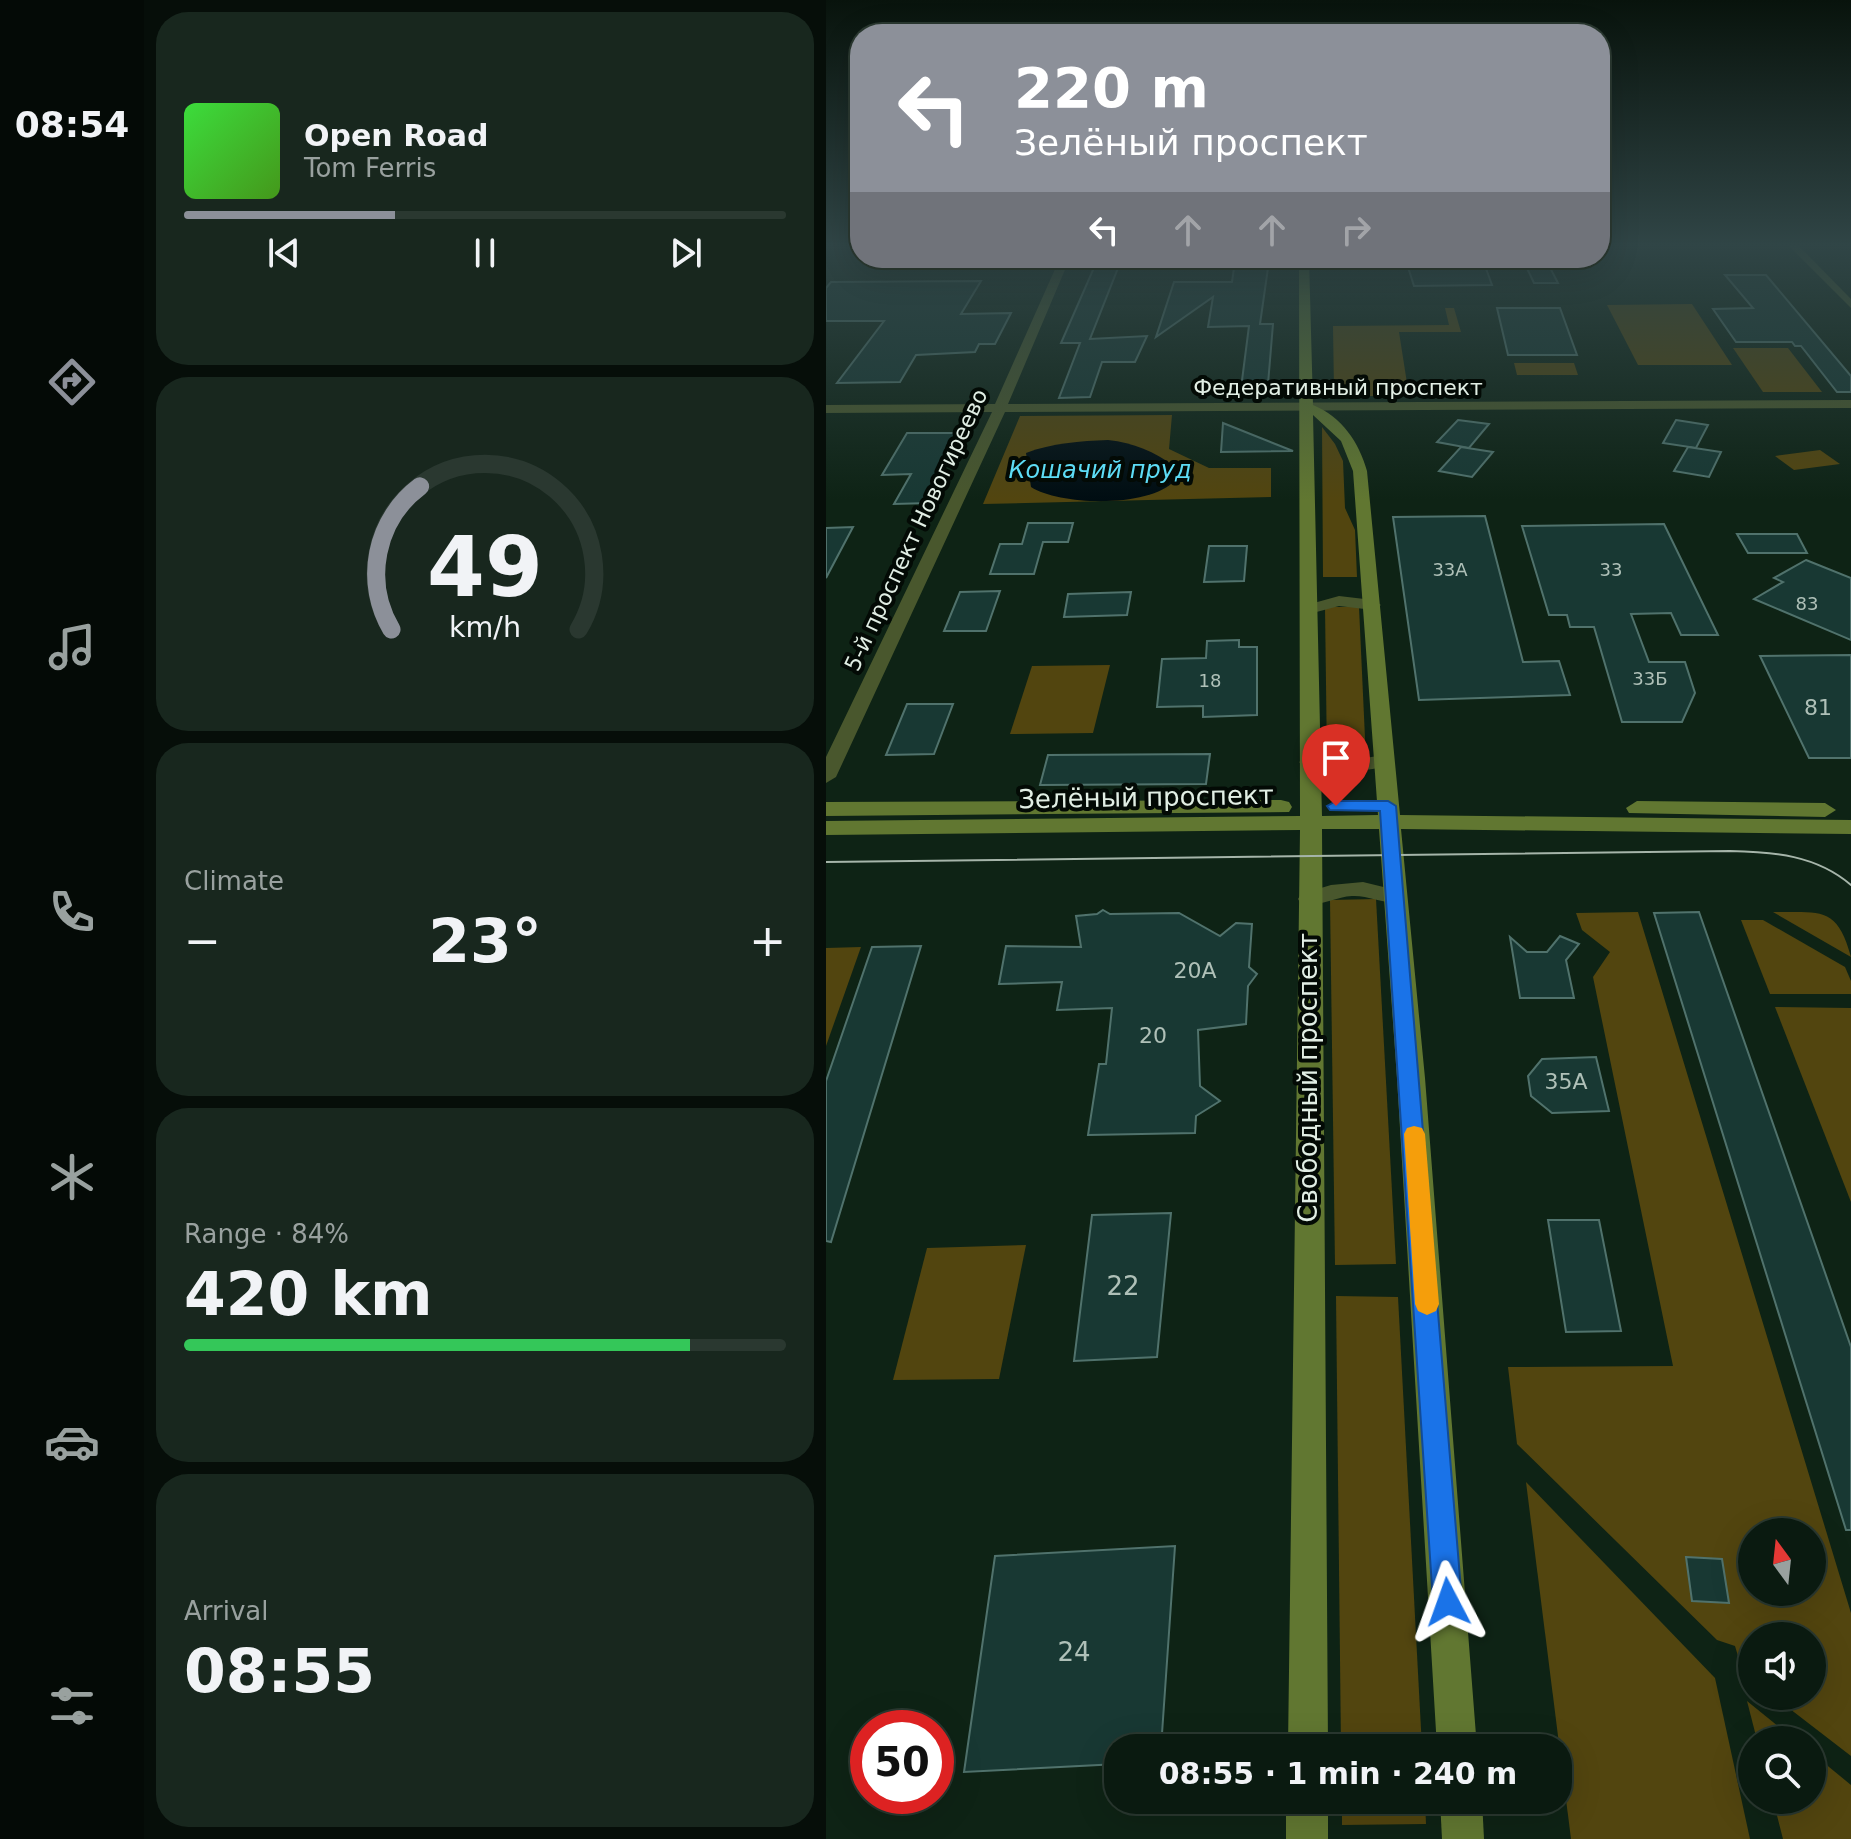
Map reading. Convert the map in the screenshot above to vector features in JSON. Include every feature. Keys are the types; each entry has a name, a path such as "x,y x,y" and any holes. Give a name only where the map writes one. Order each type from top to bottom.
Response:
{"main road":[{"name":"Свободный проспект","path":"1305,329 1309,609 1308,1734"},
{"path":"1306,407 1321,414 1340,430 1358,461 1373,605 1396,897 1439,1457 1456,1734"},
{"name":"Зелёный проспект","path":"829,825 1309,815 1851,810"},
{"name":"Зелёный проспект","path":"1389,814 1851,827"},
{"path":"1307,1814 1307,1839"}],"street":[{"name":"5-й проспект Новогиреево","path":"826,777 1034,329"},
{"name":"Федеративный проспект","path":"826,409 1851,404"},
{"path":"1309,609 1339,601 1373,605"},
{"path":"1309,762 1346,767 1384,761"},
{"path":"1309,899 1332,890 1354,887 1377,889 1396,897"}],"shaded area":[{"path":"1333,329 1460,329 1461,332 1399,332 1409,396 1345,396 1334,390"},
{"path":"1619,329 1708,329 1732,365 1638,365"},
{"path":"1733,348 1788,348 1822,392 1763,392"},
{"path":"1514,363 1574,363 1578,375 1517,375"},
{"path":"1172,415 1169,449 1209,468 1271,468 1271,497 983,504 1020,416"},
{"path":"1322,427 1343,461 1345,508 1355,530 1357,577 1323,577"},
{"path":"1820,450 1840,464 1794,470 1775,456"},
{"path":"1325,607 1359,607 1366,760 1327,760"},
{"path":"1110,665 1093,733 1010,734 1032,666"},
{"path":"1376,899 1396,1264 1335,1265 1330,900"},
{"path":"1638,912 1822,1518 1738,1518 1738,1606 1826,1606 1826,1531 1851,1613 1851,1756 1826,1737 1826,1726 1812,1726 1791,1710 1826,1710 1826,1622 1738,1622 1738,1656 1735,1646 1717,1640 1517,1444 1508,1367 1673,1366 1593,977 1610,952 1582,930 1576,913"},
{"path":"1773,912 1815,913 1833,920 1846,940 1851,957"},
{"path":"1741,920 1763,920 1845,967 1851,981 1851,994 1770,994"},
{"path":"861,947 826,1046 826,948"},
{"path":"1775,1007 1851,1008 1851,1202"},
{"path":"1026,1245 999,1379 893,1380 927,1248"},
{"path":"1336,1296 1398,1297 1421,1734 1341,1734"},
{"path":"1526,1482 1715,1678 1738,1784 1738,1814 1745,1814 1750,1839 1571,1839 1568,1814 1572,1814 1572,1734 1558,1734"},
{"path":"1749,1710 1758,1710 1778,1726 1753,1726"},
{"path":"1826,1764 1851,1785 1851,1839 1783,1839 1777,1814 1826,1814"},
{"path":"1342,1814 1426,1814 1426,1824 1342,1825"}],"water":[{"name":"Кошачий пруд","path":"1108,440 1126,443 1159,456 1175,467 1175,480 1147,496 1127,500 1083,501 1031,487 1026,453 1066,443"}],"building":[{"path":"878,329 1003,329 995,344 979,344 975,352 916,355 900,382 837,383"},
{"path":"1067,329 1094,329 1090,339 1147,336 1135,362 1102,362 1090,397 1059,398 1080,343 1061,343"},
{"path":"1249,329 1273,329 1267,396 1240,396"},
{"path":"1502,329 1568,329 1577,355 1508,355"},
{"path":"1727,329 1811,329 1851,376 1851,392 1837,392 1801,346 1795,346 1792,342 1736,342"},
{"path":"1458,420 1489,424 1469,448 1437,442"},
{"path":"1676,420 1708,425 1696,448 1663,443"},
{"path":"1223,423 1293,451 1221,452"},
{"path":"907,433 958,433 937,474 945,474 930,503 894,504 911,474 882,475"},
{"path":"1461,447 1493,452 1472,477 1439,471"},
{"path":"1688,447 1721,452 1709,477 1674,471"},
{"path":"1485,516 1523,662 1559,661 1570,695 1419,700 1393,517"},
{"path":"1028,523 1073,523 1068,542 1043,542 1034,574 990,574 1000,544 1022,544"},
{"path":"1664,524 1718,635 1681,635 1671,613 1631,614 1649,662 1685,662 1695,693 1682,722 1622,722 1594,627 1570,627 1567,615 1549,615 1522,526"},
{"path":"853,527 826,578 826,528"},
{"path":"1737,534 1797,534 1807,553 1748,553"},
{"path":"1209,546 1247,546 1244,581 1204,582"},
{"path":"1806,560 1851,578 1851,640 1754,599 1783,582 1774,578"},
{"path":"1000,591 986,631 944,631 960,592"},
{"path":"1131,592 1127,615 1064,617 1068,594"},
{"path":"1239,640 1239,647 1257,647 1257,715 1203,717 1203,706 1157,707 1162,659 1206,658 1207,641"},
{"path":"1851,655 1851,758 1809,758 1760,656"},
{"path":"907,704 953,704 934,754 886,755"},
{"path":"1210,754 1206,784 1040,785 1048,755"},
{"path":"1103,910 1110,914 1179,913 1220,936 1236,923 1252,924 1249,967 1257,974 1248,986 1246,1024 1198,1030 1200,1086 1220,1101 1196,1116 1195,1133 1088,1135 1099,1064 1106,1064 1112,1008 1057,1010 1062,982 999,984 1006,946 1081,947 1076,916 1097,914"},
{"path":"1699,912 1851,1347 1851,1530 1846,1530 1654,913"},
{"path":"1560,936 1579,944 1566,960 1574,998 1520,998 1510,937 1527,952 1547,952"},
{"path":"921,946 831,1242 826,1241 826,1081 872,947"},
{"path":"1596,1057 1609,1111 1552,1113 1531,1096 1528,1076 1542,1059"},
{"path":"1171,1213 1157,1357 1074,1361 1092,1215"},
{"path":"1548,1220 1599,1220 1621,1331 1566,1332"},
{"path":"1175,1546 1162,1734 1104,1734 1104,1765 964,1772 995,1556"},
{"path":"1686,1557 1722,1559 1729,1603 1692,1601"}],"tram line":[{"path":"826,862 1730,851 1778,854 1809,861 1851,885"}],"slow traffic":[{"path":"1414,1134 1427,1304"}],"route":[{"path":"1336,806 1388,806 1411,1078 1448,1602"}]}
